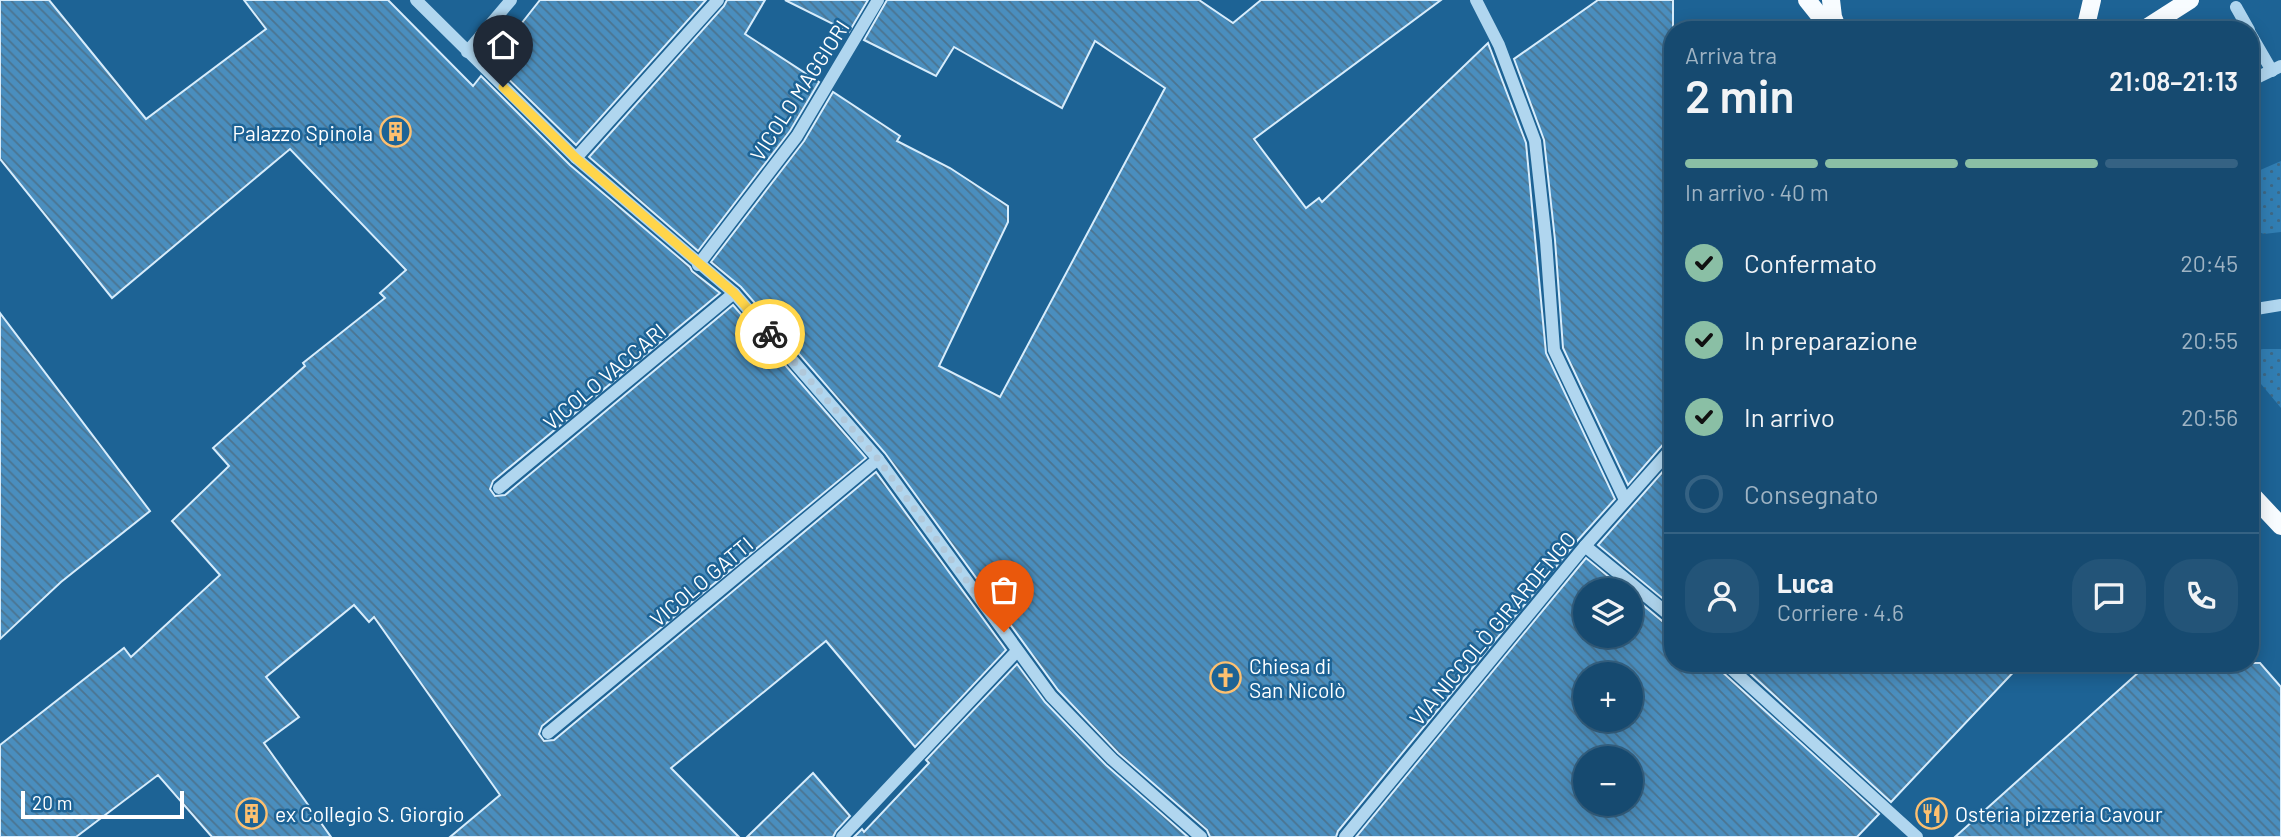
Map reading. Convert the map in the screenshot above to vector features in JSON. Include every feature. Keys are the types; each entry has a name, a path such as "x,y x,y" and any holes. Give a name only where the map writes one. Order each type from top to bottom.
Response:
{"main road":[{"path":"1807,0 1824,21"},
{"path":"1831,0 1835,21"},
{"path":"2087,21 2092,0"},
{"path":"2157,21 2190,0"},
{"path":"2259,503 2281,526"}],"street":[{"path":"416,0 576,158 734,293 878,459 1051,696 1112,759 1201,837"},
{"path":"467,52 511,0"},
{"path":"576,158 718,0"},
{"name":"VICOLO MAGGIORI","path":"698,265 797,136 878,0"},
{"path":"1476,0 1499,45 1535,141 1554,350 1625,500"},
{"path":"2236,7 2244,21"},
{"path":"2259,44 2276,68 2259,76"},
{"name":"VICOLO VACCARI","path":"499,488 734,293"},
{"path":"2259,309 2281,305"},
{"name":"VIA NICCOLÒ GIRARDENGO","path":"1345,837 1585,546 1664,457"},
{"name":"VICOLO GATTI","path":"548,733 878,459"},
{"path":"1585,546 1664,611"},
{"path":"842,837 1017,651"},
{"path":"1735,672 1917,837"}],"shaded area":[{"path":"2281,161 2281,232 2259,232 2259,171"},
{"path":"2281,349 2281,408 2259,382 2259,350"}],"building":[{"path":"0,0 49,0 146,119 266,29 244,0 388,0 473,86 481,76 570,165 720,293 493,481 490,489 495,496 505,495 733,305 866,458 542,726 539,734 544,741 554,740 876,472 1006,650 915,747 826,641 671,768 739,837 450,837 500,795 374,617 369,622 354,605 266,677 299,717 264,743 331,837 212,837 158,775 76,837 0,837 0,745 124,648 131,657 220,575 172,521 229,466 213,448 305,366 303,363 385,298 380,293 406,270 290,149 112,298 0,159"},
{"path":"540,0 706,0 576,145 491,62"},
{"path":"727,0 765,0 745,34 819,82 790,131 698,251 589,157"},
{"path":"785,0 868,0 849,32"},
{"path":"887,0 1199,0 1233,23 1261,0 1441,0 1254,139 1306,208 1319,198 1322,202 1488,43 1526,143 1546,353 1615,499 1578,540 1338,831 1336,837 1210,837 1207,830 1118,753 1058,690 885,453 741,287 711,262 804,141 833,92 900,136 897,141 950,168 1008,206 1008,222 939,366 1000,397 1165,88 1095,41 1062,108 954,47 936,76 864,40"},
{"path":"1598,0 1673,0 1673,21 1664,21 1664,443 1628,485 1563,348 1544,140 1514,59"},
{"path":"0,313 150,511 61,582 0,639"},
{"path":"1664,470 1664,600 1643,582 1643,578 1638,578 1598,545"},
{"path":"1586,558 1610,578 1573,578 1573,648 1643,648 1643,605 1664,622 1664,672 1722,672 1879,814 1857,837 1356,837"},
{"path":"2260,663 2281,687 2281,837 1955,837 2139,672 2259,672"},
{"path":"1017,664 1045,702 1106,765 1188,837 854,837 862,829 864,832 929,763 926,760"},
{"path":"1749,672 2014,672 1891,802"},
{"path":"813,773 850,816 833,837 747,837"}],"way so far":[{"path":"770,334 878,459 1004,632"}],"place":[{"name":"Palazzo Spinola","path":"396,132"},
{"name":"Chiesa di San Nicolò","path":"1226,677"},
{"name":"ex Collegio S. Giorgio","path":"252,813"},
{"name":"Osteria pizzeria Cavour","path":"1932,813"}],"route":[{"path":"503,87 576,158 734,293 770,334"}]}
